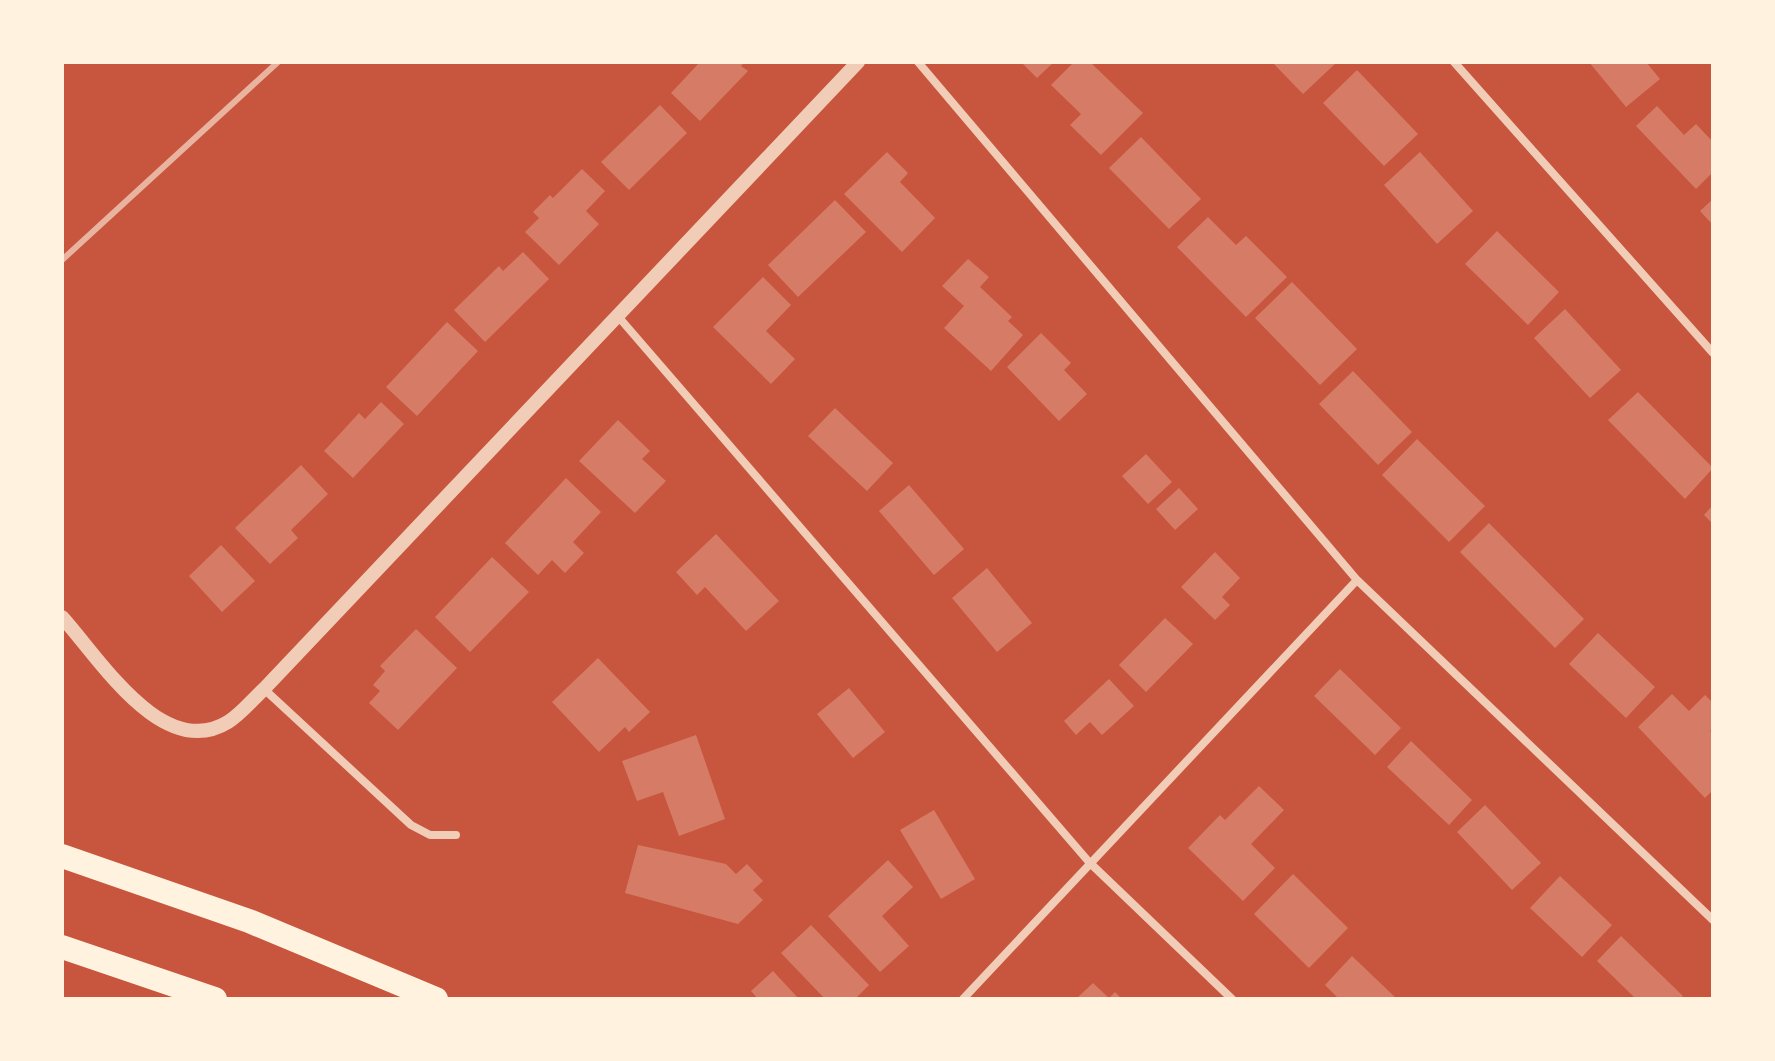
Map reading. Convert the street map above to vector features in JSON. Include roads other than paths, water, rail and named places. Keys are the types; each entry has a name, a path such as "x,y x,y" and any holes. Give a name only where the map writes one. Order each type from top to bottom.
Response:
{"highway":[{"path":"62,856 249,921 436,999"},
{"path":"62,947 215,999"}],"street":[{"path":"62,617 151,716 172,729 204,731 228,722 264,689 858,62"},
{"path":"918,62 1357,580 1713,920"},
{"path":"1454,62 1713,353"},
{"path":"616,314 1089,862 1232,999"},
{"path":"963,999 1357,580"},
{"path":"264,689 411,825 430,835 456,835"}],"railway":[{"path":"62,260 278,62"}]}
